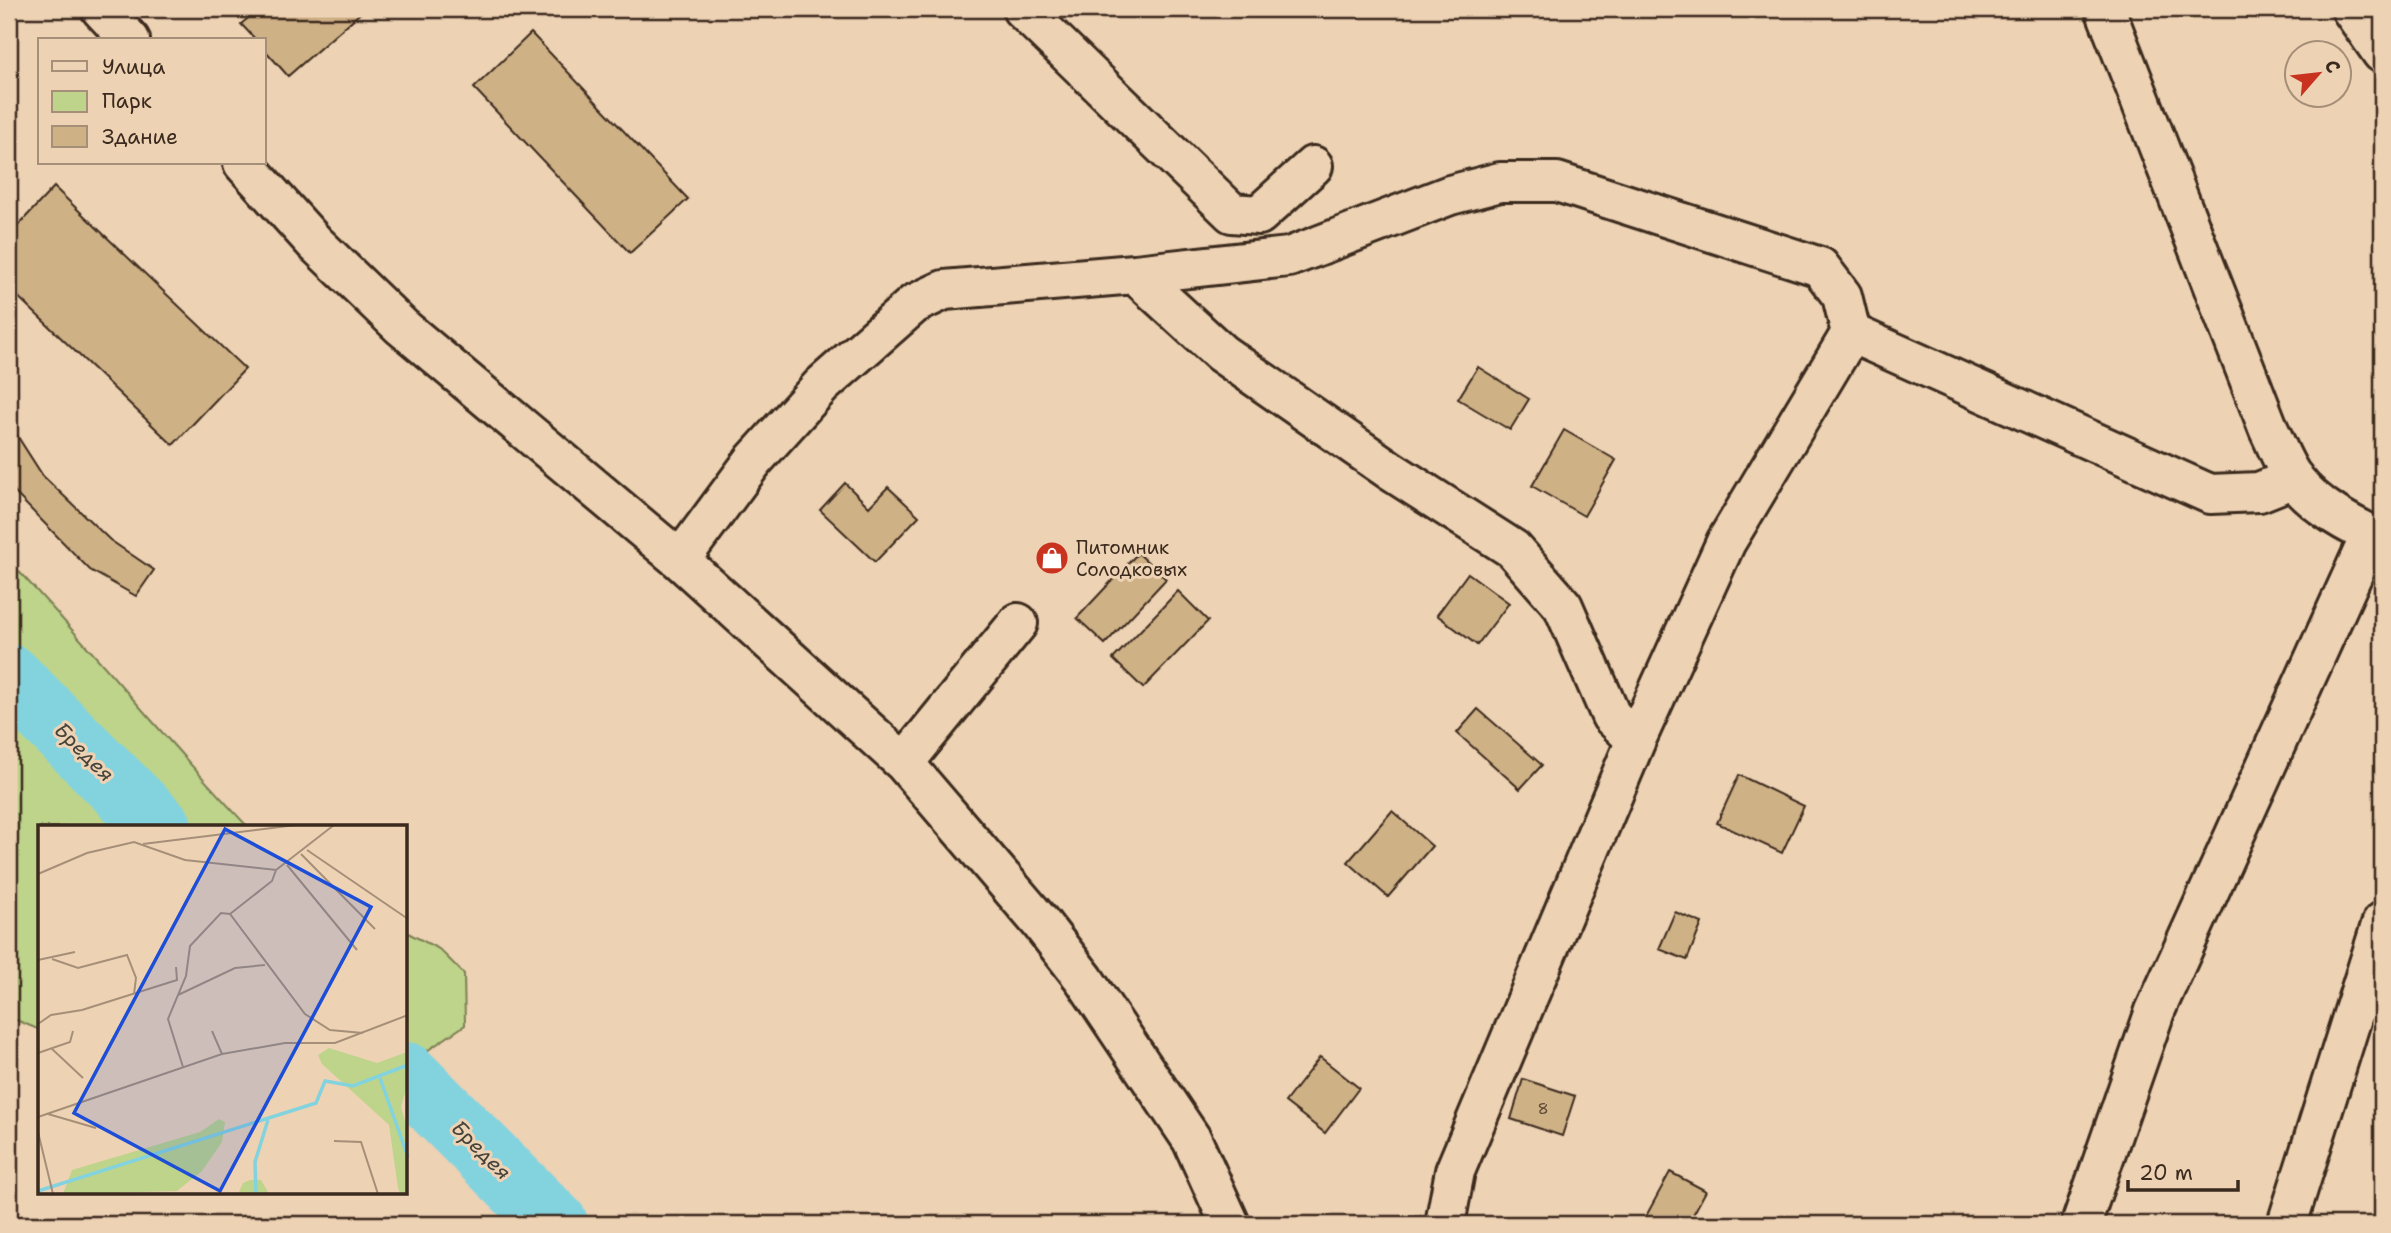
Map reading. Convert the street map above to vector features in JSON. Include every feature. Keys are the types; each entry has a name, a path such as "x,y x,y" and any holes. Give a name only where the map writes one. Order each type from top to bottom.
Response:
{"street":[{"path":"100,9 128,38"},
{"path":"1022,9 1232,213 1259,215 1313,166"},
{"path":"2081,1224 2155,1011 2376,537 2352,526 2313,499 2294,478 2269,430 2105,9"},
{"path":"2351,9 2382,53"},
{"path":"244,164 315,243 402,327 680,560 904,763 1040,922 1084,979 1192,1140 1230,1224"},
{"path":"680,560 754,460 822,385 914,303 944,290 1135,274 1289,257 1450,195 1500,182 1557,182 1820,267 1842,296 1850,333 1726,542 1636,740 1455,1171 1445,1224"},
{"path":"1135,274 1221,353 1391,471 1513,549 1563,606 1611,716 1636,740"},
{"path":"1850,333 2210,494 2259,492 2294,478"},
{"path":"904,763 1018,623"},
{"path":"2287,1224 2382,922"}],"green space":[{"path":"9,561 246,825 38,825 38,1029 9,1017"},
{"path":"408,933 439,949 464,974 465,1025 408,1064"}],"building":[{"path":"259,9 365,9 288,76 266,51 266,38 254,38 241,24"},
{"path":"531,33 688,199 630,253 474,88"},
{"path":"54,187 245,369 173,445 9,288 9,235"},
{"path":"1478,367 1529,399 1510,430 1458,399"},
{"path":"9,423 43,476 110,540 154,570 136,596 90,570 17,495 9,482"},
{"path":"1564,430 1616,460 1584,516 1532,486"},
{"path":"845,483 869,507 888,487 919,516 875,562 820,510"},
{"path":"1138,553 1166,579 1105,644 1077,618"},
{"path":"1468,573 1509,603 1477,645 1437,615"},
{"path":"1178,591 1208,621 1143,688 1113,659"},
{"path":"1478,709 1542,765 1520,789 1457,733"},
{"path":"1739,775 1804,806 1782,853 1717,823"},
{"path":"1392,811 1432,846 1388,897 1348,862"},
{"path":"1675,912 1702,923 1687,960 1659,949"},
{"path":"1320,1057 1359,1088 1325,1133 1285,1102"},
{"path":"1523,1079 1575,1096 1562,1136 1511,1119"},
{"path":"1670,1172 1706,1191 1688,1224 1662,1224 1646,1216"}],"waterway":[{"name":"Бредея","path":"9,677 157,825"},
{"name":"Бредея","path":"408,1077 555,1224"}],"place":[{"name":"Питомник Солодковых","path":"1052,558"}]}
